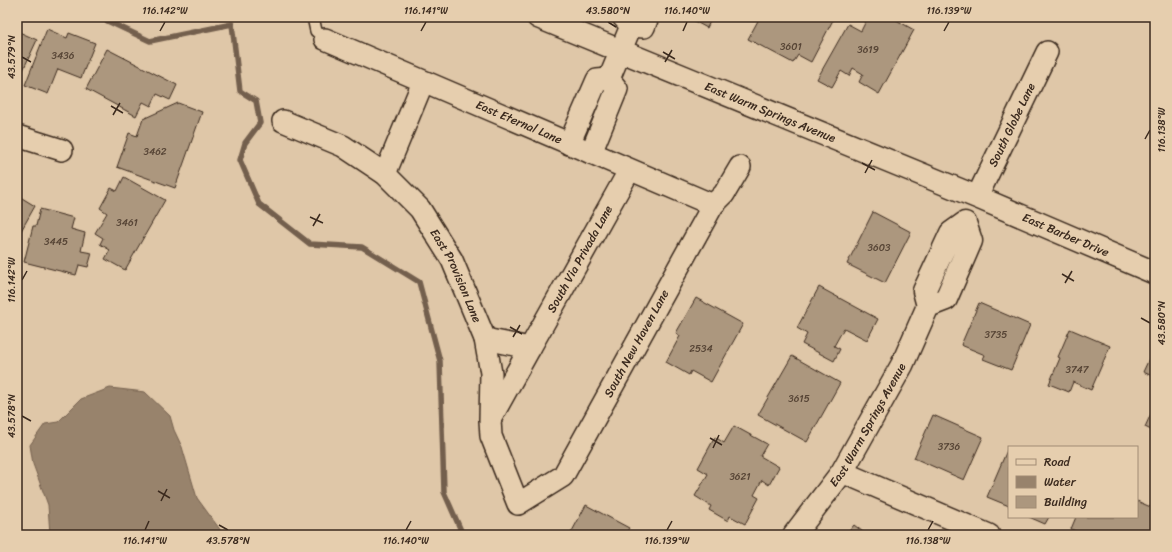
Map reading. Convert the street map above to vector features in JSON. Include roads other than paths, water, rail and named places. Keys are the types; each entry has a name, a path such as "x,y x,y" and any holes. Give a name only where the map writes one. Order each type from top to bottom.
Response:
{"street":[{"name":"East Warm Springs Avenue","path":"538,17 977,198 965,223 971,241 946,299 928,306 902,365 842,472 794,535"},
{"path":"609,79 634,20"},
{"name":"East Eternal Lane","path":"325,39 713,205"},
{"name":"South Globe Lane","path":"977,198 1047,52"},
{"path":"569,144 597,80 609,79"},
{"path":"590,153 617,89 609,79"},
{"path":"386,174 423,82"},
{"name":"East Provision Lane","path":"283,121 343,146 386,174 420,209 452,260 485,339 491,373 490,420 492,436 518,504"},
{"path":"17,136 62,150"},
{"name":"South New Haven Lane","path":"518,504 563,476 713,205 724,194 740,167"},
{"name":"South Via Privada Lane","path":"490,420 629,170"},
{"name":"East Barber Drive","path":"977,198 1155,273"},
{"path":"485,339 530,348"},
{"path":"842,472 965,531 989,535"}],"lane":[{"path":"313,17 316,31 325,39"}],"water":[{"path":"110,388 145,392 170,416 174,430 182,447 197,498 224,535 50,535 48,505 33,464 30,445 45,424 58,422 81,399"}],"waterway":[{"path":"99,17 150,41 232,24 240,91 256,101 260,123 245,143 240,160 259,204 310,244 362,247 419,282 440,361 444,492 463,535"}]}
